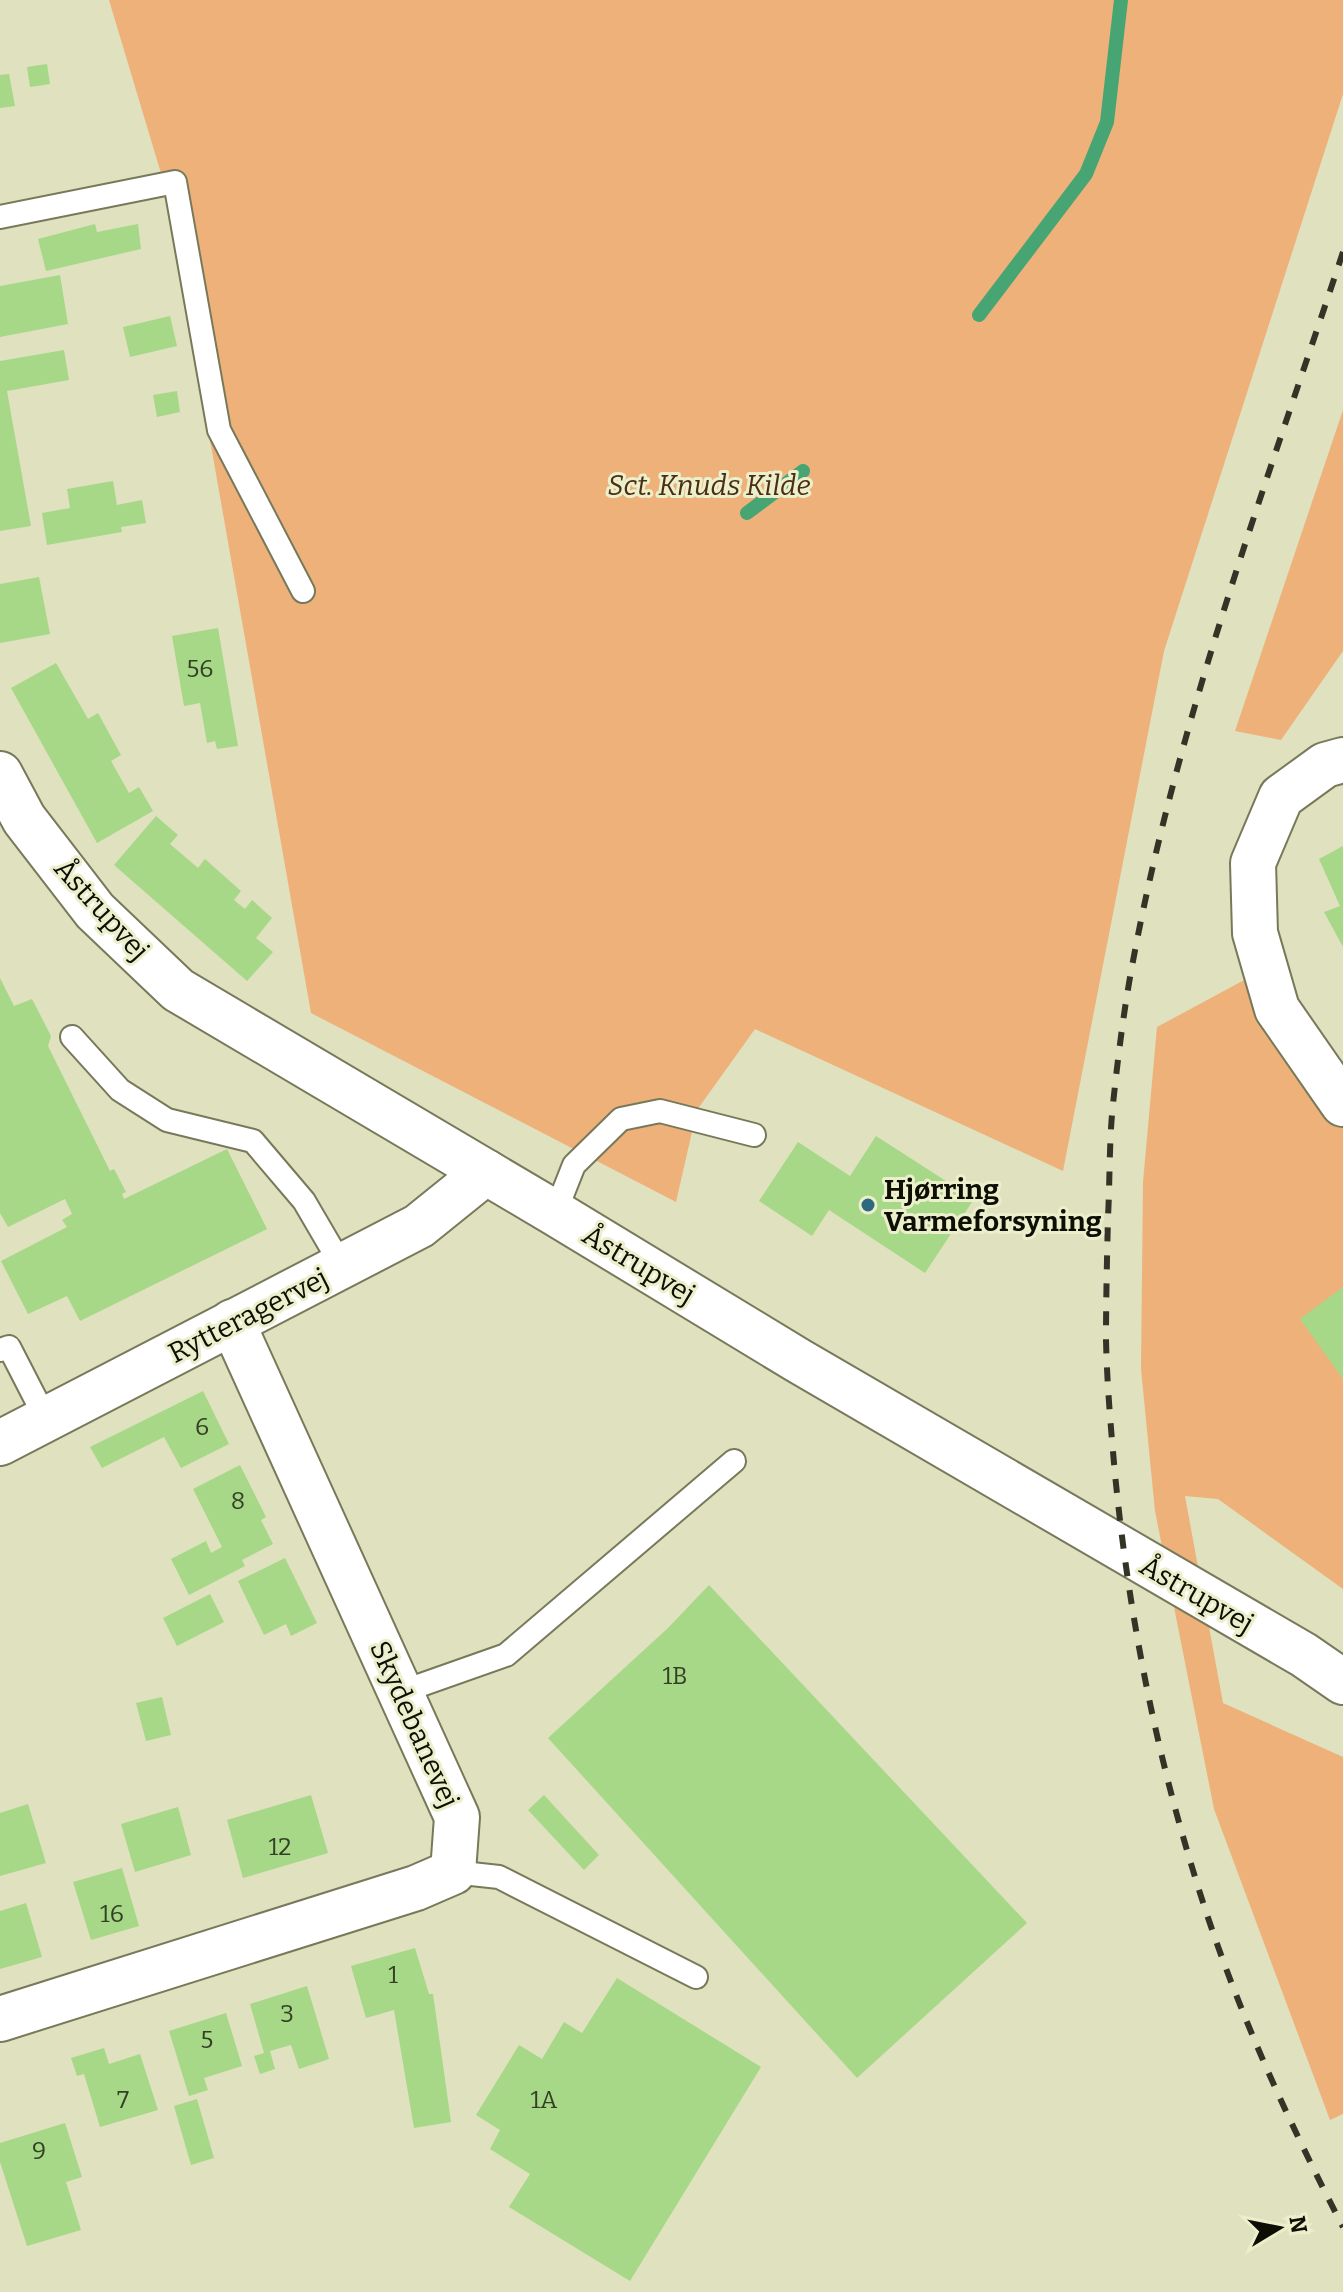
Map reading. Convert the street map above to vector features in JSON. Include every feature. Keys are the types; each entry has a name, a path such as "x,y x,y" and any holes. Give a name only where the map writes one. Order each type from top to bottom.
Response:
{"street":[{"path":"1343,760 1325,765 1281,797 1253,863 1255,933 1277,1009 1343,1104"},
{"name":"Åstrupvej","path":"0,774 24,819 95,911 178,990 799,1361 1291,1647 1343,1682"},
{"name":"Rytteragervej","path":"0,1443 419,1226 486,1172"},
{"name":"Skydebanevej","path":"232,1322 457,1817 453,1872"},
{"path":"0,2019 416,1888 453,1872"}],"lane":[{"path":"0,217 175,182 219,430 303,591"},
{"path":"72,1037 120,1090 167,1120 253,1141 304,1201 342,1266"},
{"path":"555,1213 574,1165 621,1119 660,1111 754,1135"},
{"path":"0,1350 9,1347 46,1419"},
{"path":"401,1692 506,1655 734,1461"},
{"path":"453,1872 499,1877 696,1977"}],"green space":[{"name":"Sct. Knuds Kilde","path":"109,0 1343,0 1343,94 1164,651 1063,1171 755,1029 697,1110 676,1202 311,1013 166,190"},
{"path":"1343,410 1343,651 1281,740 1235,731"},
{"path":"1248,978 1343,1124 1343,1589 1218,1499 1185,1496 1223,1703 1343,1757 1343,2114 1330,2120 1214,1809 1155,1511 1141,1369 1143,1182 1157,1027"}],"building":[{"path":"47,64 50,84 30,87 27,67"},
{"path":"9,74 15,106 0,108 0,75"},
{"path":"95,224 97,232 138,224 141,249 46,271 38,239"},
{"path":"60,275 68,324 0,337 0,286"},
{"path":"170,316 177,346 130,357 123,327"},
{"path":"64,350 69,380 7,391 31,526 0,531 0,361"},
{"path":"177,391 180,412 157,417 153,395"},
{"path":"113,481 117,505 142,500 146,523 121,527 122,532 47,545 42,513 70,508 67,489"},
{"path":"39,577 50,634 0,643 0,584"},
{"path":"218,628 238,746 217,749 215,741 207,743 200,703 184,706 172,636"},
{"path":"56,663 88,719 98,713 121,755 111,761 129,793 139,787 153,811 97,843 11,688"},
{"path":"156,816 178,835 170,844 198,868 205,859 241,891 234,900 245,909 252,900 272,918 256,938 273,952 247,981 114,865"},
{"path":"1343,846 1343,947 1324,912 1340,906 1319,859"},
{"path":"0,978 14,1006 32,999 51,1036 48,1046 110,1171 114,1169 126,1192 122,1194 124,1199 227,1149 267,1229 80,1321 67,1296 28,1314 1,1261 67,1227 62,1220 72,1214 65,1199 8,1227 0,1213"},
{"name":"Hjørring Varmeforsyning","path":"876,1136 974,1199 925,1273 829,1210 812,1236 759,1201 798,1142 850,1176"},
{"path":"1343,1287 1343,1379 1300,1319"},
{"path":"203,1391 229,1444 181,1468 164,1437 102,1468 90,1447"},
{"path":"240,1465 266,1517 261,1520 273,1544 242,1560 245,1566 189,1595 171,1559 206,1541 211,1553 222,1547 193,1489"},
{"path":"285,1558 317,1623 291,1636 286,1624 264,1635 238,1581"},
{"path":"709,1585 1027,1923 857,2078 548,1738 668,1628"},
{"path":"210,1594 224,1622 177,1646 163,1618"},
{"path":"162,1697 171,1735 146,1741 136,1703"},
{"path":"311,1795 328,1853 243,1878 227,1820"},
{"path":"544,1795 599,1855 584,1870 528,1810"},
{"path":"28,1804 46,1863 0,1876 0,1813"},
{"path":"178,1807 191,1855 135,1872 121,1824"},
{"path":"122,1868 139,1926 91,1940 73,1882"},
{"path":"26,1903 42,1957 0,1969 0,1911"},
{"path":"415,1948 429,1994 433,1994 451,2122 414,2128 394,2010 366,2018 351,1966"},
{"path":"617,1978 761,2067 630,2281 509,2207 530,2174 490,2149 500,2130 476,2115 519,2045 542,2059 564,2022 582,2033"},
{"path":"307,1986 329,2059 299,2069 291,2045 270,2051 275,2069 260,2074 254,2056 264,2053 250,2004"},
{"path":"226,2013 242,2066 204,2078 208,2090 189,2096 169,2031"},
{"path":"104,2048 109,2064 140,2054 158,2110 100,2127 84,2074 77,2076 71,2058"},
{"path":"197,2099 214,2158 191,2165 174,2106"},
{"path":"65,2123 82,2177 66,2182 81,2230 27,2246 0,2162 0,2143"}],"waterway":[{"path":"979,315 1086,174 1107,122 1121,0"},
{"path":"747,513 803,471"}],"railway":[{"path":"1343,252 1226,604 1174,781 1152,871 1133,961 1113,1104 1106,1340 1108,1391 1127,1574 1154,1721 1178,1819 1207,1914 1240,2005 1299,2139 1343,2227"}],"place":[{"name":"Hjørring Varmeforsyning","path":"868,1205"}]}
